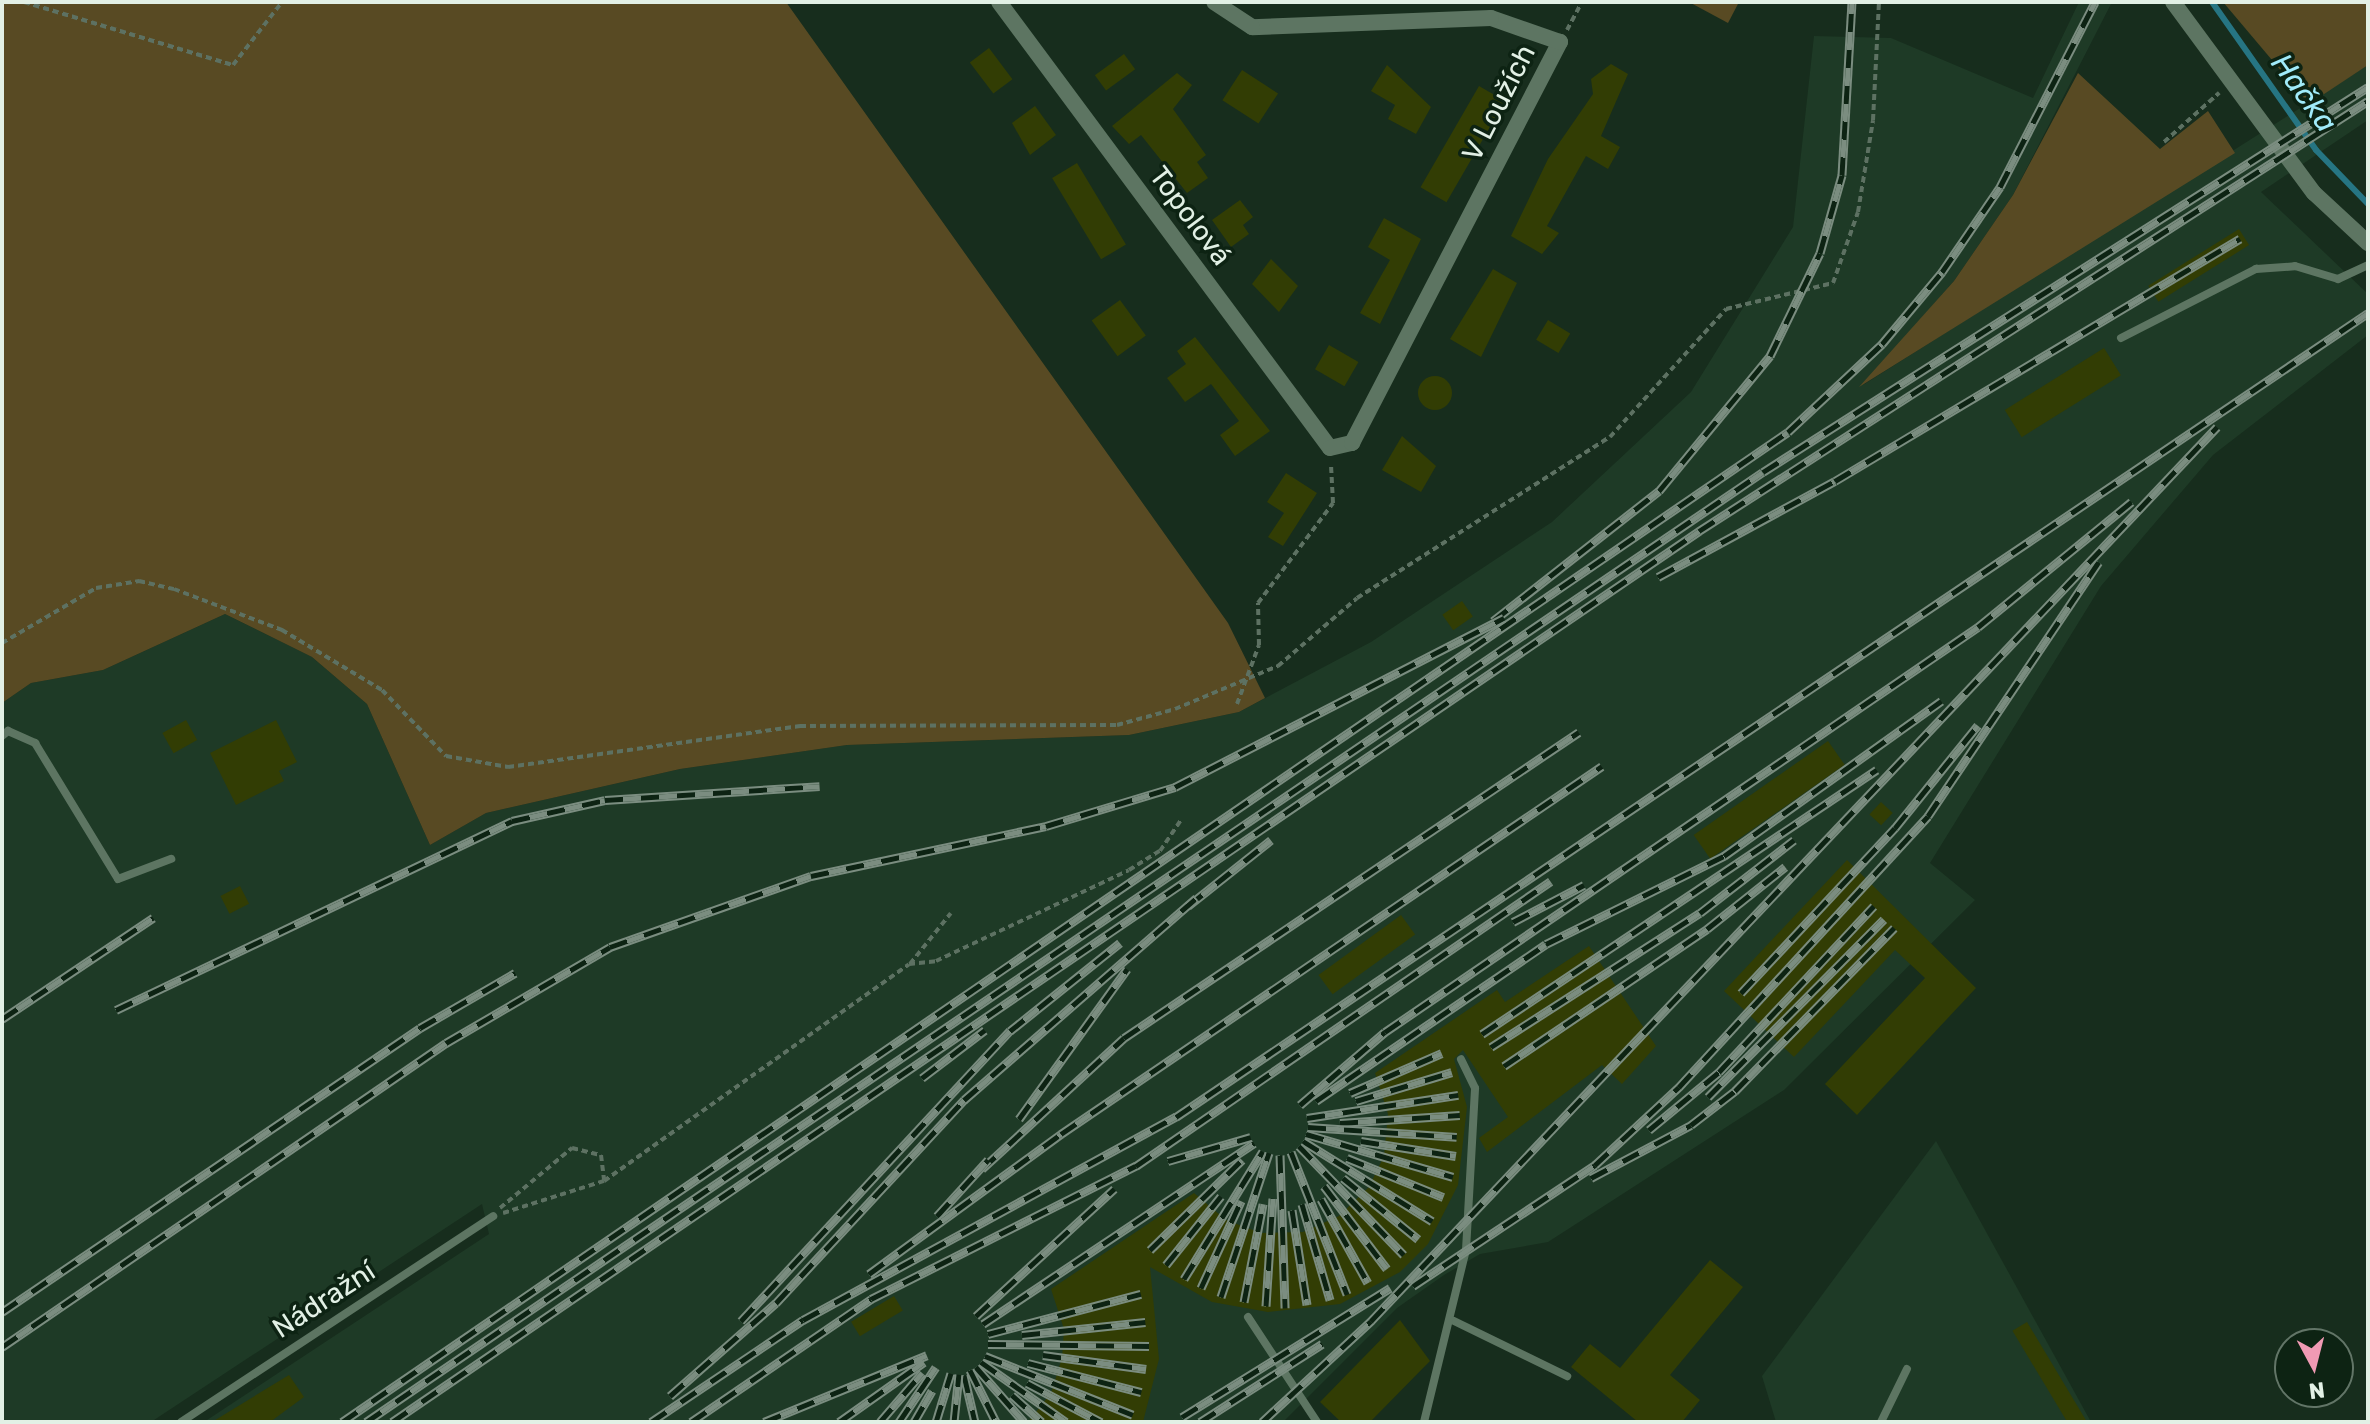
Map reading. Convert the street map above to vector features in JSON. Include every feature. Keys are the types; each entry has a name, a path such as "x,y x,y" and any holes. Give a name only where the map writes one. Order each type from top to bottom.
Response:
{"street":[{"name":"V Loužích","path":"1214,2 1252,27 1491,18 1560,42 1352,443 1330,448"},
{"path":"2173,2 2314,193 2368,243"},
{"name":"Topolová","path":"1008,6 1330,448"}],"lane":[{"path":"2121,338 2256,269 2295,266 2338,279 2368,265"},
{"path":"2,736 8,731 35,743 118,879 171,859"},
{"path":"1424,1422 1454,1321 1475,1088 1461,1059"},
{"name":"Nádražní","path":"181,1422 493,1216"},
{"path":"1248,1317 1317,1422"},
{"path":"1454,1321 1567,1376"},
{"path":"1881,1422 1907,1369"}],"path":[{"path":"24,2 217,65 246,56 282,2"},
{"path":"1560,42 1582,2"},
{"path":"2,643 96,588 139,581 174,589 282,630 382,690 446,756 508,767 800,726 1117,725 1249,683 1357,598 1610,437 1726,309 1833,283 1858,212 1871,136 1879,2"},
{"path":"2164,142 2233,81"},
{"path":"1237,704 1249,683 1259,645 1258,603 1333,503 1330,448"},
{"path":"909,964 936,961 1129,870 1160,851 1181,820"},
{"path":"493,1216 604,1181 909,964 951,913"},
{"path":"493,1216 544,1165 572,1148 601,1155 604,1181"}],"shaded area":[{"path":"2,2 786,2 1228,623 1265,698 1239,712 1129,735 847,745 680,769 486,813 430,845 367,704 312,657 225,614 103,670 31,683 2,703"},
{"path":"1689,2 1739,2 1728,23"},
{"path":"2079,2 2112,2 2013,195 1954,281 1863,385 2368,65 2368,120 2261,192 2368,294 2368,335 2213,455 2101,586 1930,863 1975,900 1784,1090 1548,1242 1480,1254 1444,1275 1397,1308 1283,1422 204,1422 489,1234 482,1204 151,1422 2,1422 2,703 31,683 103,670 225,614 312,657 367,704 430,845 486,813 680,769 847,745 1129,735 1239,712 1371,642 1552,522 1691,392 1793,227 1814,36 1891,38 2033,98"},
{"path":"2223,2 2368,2 2368,65 2309,104"},
{"path":"2078,73 2160,149 2208,111 2235,153 1859,387 1954,281 2013,195"},
{"path":"1936,1141 2091,1422 1776,1422 1762,1376"}],"building":[{"path":"989,48 1012,79 993,94 970,62"},
{"path":"1124,54 1135,69 1106,91 1095,75"},
{"path":"1611,64 1628,74 1601,136 1620,147 1608,169 1586,156 1547,226 1559,233 1542,254 1511,236 1548,159 1593,94 1591,79"},
{"path":"1387,65 1431,107 1416,134 1388,119 1395,105 1371,91"},
{"path":"1242,70 1278,93 1258,124 1222,100"},
{"path":"1177,73 1192,85 1173,109 1206,155 1197,162 1208,178 1187,193 1141,135 1129,144 1112,126"},
{"path":"1479,86 1505,101 1446,202 1420,187"},
{"path":"1035,106 1056,135 1030,155 1012,123"},
{"path":"1077,163 1126,244 1101,259 1052,178"},
{"path":"1240,200 1253,217 1243,225 1249,234 1231,247 1212,220"},
{"path":"1384,218 1421,239 1380,324 1360,313 1390,260 1368,247"},
{"path":"2239,229 2249,245 2158,302 2148,286"},
{"path":"1271,259 1298,286 1279,312 1252,284"},
{"path":"1493,269 1517,283 1481,357 1450,339"},
{"path":"1120,300 1146,336 1118,356 1092,321"},
{"path":"1548,320 1570,333 1558,353 1536,340"},
{"path":"1195,337 1270,431 1235,456 1220,435 1239,421 1211,384 1185,402 1167,378 1186,364 1177,351"},
{"path":"1329,345 1358,362 1344,386 1315,369"},
{"path":"2104,348 2121,375 2022,437 2005,410"},
{"path":"1435,376 1447,381 1452,393 1447,405 1435,410 1423,405 1418,393 1423,381"},
{"path":"1402,436 1436,466 1421,492 1382,470"},
{"path":"1286,473 1317,493 1283,546 1268,537 1284,513 1267,502"},
{"path":"1462,601 1473,617 1453,630 1442,615"},
{"path":"186,720 197,740 174,753 162,733"},
{"path":"276,720 297,762 279,771 284,781 236,805 210,753"},
{"path":"1828,741 1845,765 1710,859 1694,835"},
{"path":"1881,802 1893,813 1881,825 1869,814"},
{"path":"1847,860 1976,988 1857,1115 1825,1084 1925,978 1895,950 1794,1057 1724,991"},
{"path":"240,886 249,904 229,914 220,896"},
{"path":"1401,915 1415,934 1333,994 1318,975"},
{"path":"1589,946 1656,1046 1622,1084 1602,1065 1487,1152 1479,1138 1508,1117 1463,1050 1454,1059 1467,1107 1458,1185 1428,1244 1400,1272 1340,1304 1268,1312 1212,1302 1150,1267 1159,1359 1143,1422 1028,1422 1051,1393 1062,1358 1064,1329 1051,1289 1194,1193 1226,1220 1261,1233 1303,1232 1339,1216 1369,1187 1384,1156 1388,1114 1375,1073 1497,990 1505,1002"},
{"path":"1710,1260 1743,1287 1670,1375 1700,1400 1682,1422 1638,1422 1571,1367 1590,1344 1620,1368"},
{"path":"894,1296 903,1311 860,1336 851,1322"},
{"path":"1400,1320 1430,1361 1370,1422 1341,1422 1320,1402"},
{"path":"2027,1322 2087,1421 2067,1422 2012,1331"},
{"path":"289,1375 304,1397 270,1422 212,1422"}],"waterway":[{"name":"Hačka","path":"2212,2 2316,150 2368,204"}],"railway":[{"path":"1493,621 1659,491 1770,356 1820,253 1842,175 1852,2"},
{"path":"342,1422 1788,432 1882,344 1942,272 2000,187 2095,2"},
{"path":"366,1422 1763,472 2368,87"},
{"path":"392,1422 1699,531 2368,101"},
{"path":"1658,577 1835,481 2240,239"},
{"path":"651,1422 803,1320 1176,1117 2368,313"},
{"path":"1262,1422 1371,1321 2217,427"},
{"path":"1300,1105 1385,1032 1978,627 2131,502"},
{"path":"1413,1286 1595,1165 1679,1087 1928,816 2099,562"},
{"path":"2,1347 446,1043 610,947 811,876 1046,826 1175,787 1504,618"},
{"path":"1316,1101 1546,944 1724,856 1941,701"},
{"path":"1741,993 1895,828 1978,725"},
{"path":"982,1169 1124,1038 1579,732"},
{"path":"869,1274 1061,1134 1602,766"},
{"path":"1482,1034 1877,770"},
{"path":"116,1010 512,821 605,800 820,786"},
{"path":"1188,906 1271,840"},
{"path":"1491,1047 1700,913 1794,840"},
{"path":"1504,1066 1707,929 1785,867"},
{"path":"691,1422 871,1299 1136,1166 1551,881"},
{"path":"1513,922 1584,885"},
{"path":"670,1396 776,1303 964,1100 1196,898"},
{"path":"1649,1130 1719,1072 1874,906"},
{"path":"2,1019 153,918"},
{"path":"1708,1097 1884,919"},
{"path":"1591,1178 1691,1125 1735,1091 1894,928"},
{"path":"741,1321 1010,1031 1120,943"},
{"path":"1019,1119 1127,969"},
{"path":"2,1312 420,1028 515,973"},
{"path":"922,1078 985,1030"},
{"path":"1350,1093 1442,1053"},
{"path":"1356,1101 1452,1072"},
{"path":"1307,1118 1458,1095"},
{"path":"1340,1123 1460,1115"},
{"path":"1308,1127 1457,1137"},
{"path":"1306,1134 1453,1177"},
{"path":"1168,1161 1251,1137"},
{"path":"1303,1141 1432,1221"},
{"path":"1361,1141 1456,1156"},
{"path":"983,1324 1254,1143"},
{"path":"1299,1146 1404,1255"},
{"path":"1184,1279 1263,1151"},
{"path":"1291,1152 1347,1294"},
{"path":"1221,1297 1269,1153"},
{"path":"1280,1155 1285,1308"},
{"path":"1347,1158 1443,1197"},
{"path":"937,1216 988,1160"},
{"path":"1150,1250 1242,1160"},
{"path":"1343,1178 1418,1239"},
{"path":"1324,1186 1387,1269"},
{"path":"976,1316 1114,1189"},
{"path":"1166,1265 1221,1196"},
{"path":"1266,1306 1273,1198"},
{"path":"1321,1199 1368,1283"},
{"path":"1201,1288 1241,1201"},
{"path":"1244,1302 1263,1204"},
{"path":"1302,1204 1330,1300"},
{"path":"1292,1210 1307,1305"},
{"path":"1182,1417 1390,1288"},
{"path":"988,1334 1141,1294"},
{"path":"1022,1335 1145,1322"},
{"path":"988,1344 1149,1346"},
{"path":"1200,1422 1322,1344"},
{"path":"764,1422 927,1355"},
{"path":"1043,1355 1146,1369"},
{"path":"985,1356 1133,1415"},
{"path":"839,1422 924,1362"},
{"path":"981,1362 1066,1422"},
{"path":"1028,1363 1141,1392"},
{"path":"899,1422 936,1367"},
{"path":"976,1367 1024,1422"},
{"path":"970,1370 996,1422"},
{"path":"880,1422 922,1373"},
{"path":"936,1422 951,1373"},
{"path":"954,1422 959,1374"},
{"path":"964,1375 975,1422"},
{"path":"1027,1383 1101,1422"},
{"path":"914,1422 932,1391"},
{"path":"1012,1395 1042,1422"}]}
